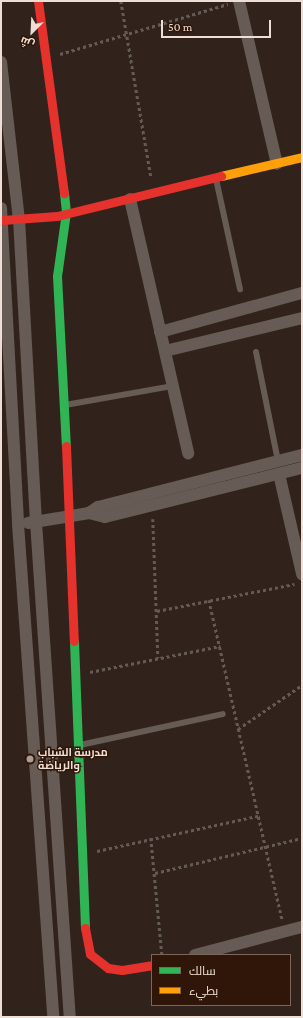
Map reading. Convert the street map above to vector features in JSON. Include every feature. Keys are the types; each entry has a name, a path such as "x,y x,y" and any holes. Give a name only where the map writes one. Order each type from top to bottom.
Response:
{"street":[{"path":"38,1 66,212 57,276 70,516 85,939 90,954 101,965 115,970 151,965"},
{"path":"234,2 277,164"},
{"path":"1,62 19,215 36,522 70,1017"},
{"path":"53,1017 18,524 2,214 19,215 55,209 66,212 216,179 302,157"},
{"path":"130,199 188,453"},
{"path":"160,332 302,293"},
{"path":"165,351 302,318"},
{"path":"18,524 89,512 98,507 302,455"},
{"path":"89,512 105,517 302,468"},
{"path":"279,474 302,574"},
{"path":"199,954 302,927"}],"lane":[{"path":"216,179 240,289"},
{"path":"256,352 278,461"},
{"path":"64,405 173,386"},
{"path":"78,745 223,714"}],"path":[{"path":"121,1 154,193"},
{"path":"46,58 234,2"},
{"path":"152,505 158,658"},
{"path":"157,611 302,582"},
{"path":"209,600 285,932"},
{"path":"76,675 220,646"},
{"path":"238,729 302,685"},
{"path":"82,854 258,816"},
{"path":"151,838 162,954"},
{"path":"155,873 266,848 302,838"}],"traffic: fast":[{"path":"64,193 66,212 57,276 66,446"},
{"path":"74,641 85,928"}],"traffic: slow":[{"path":"221,176 302,157"}],"traffic: jam":[{"path":"38,1 64,193"},
{"path":"2,220 57,216 221,176"},
{"path":"66,446 74,641"},
{"path":"85,928 90,954 108,968 122,970 151,965"}],"place":[{"name":"مدرسة الشباب والرياضة","path":"30,759"}]}
